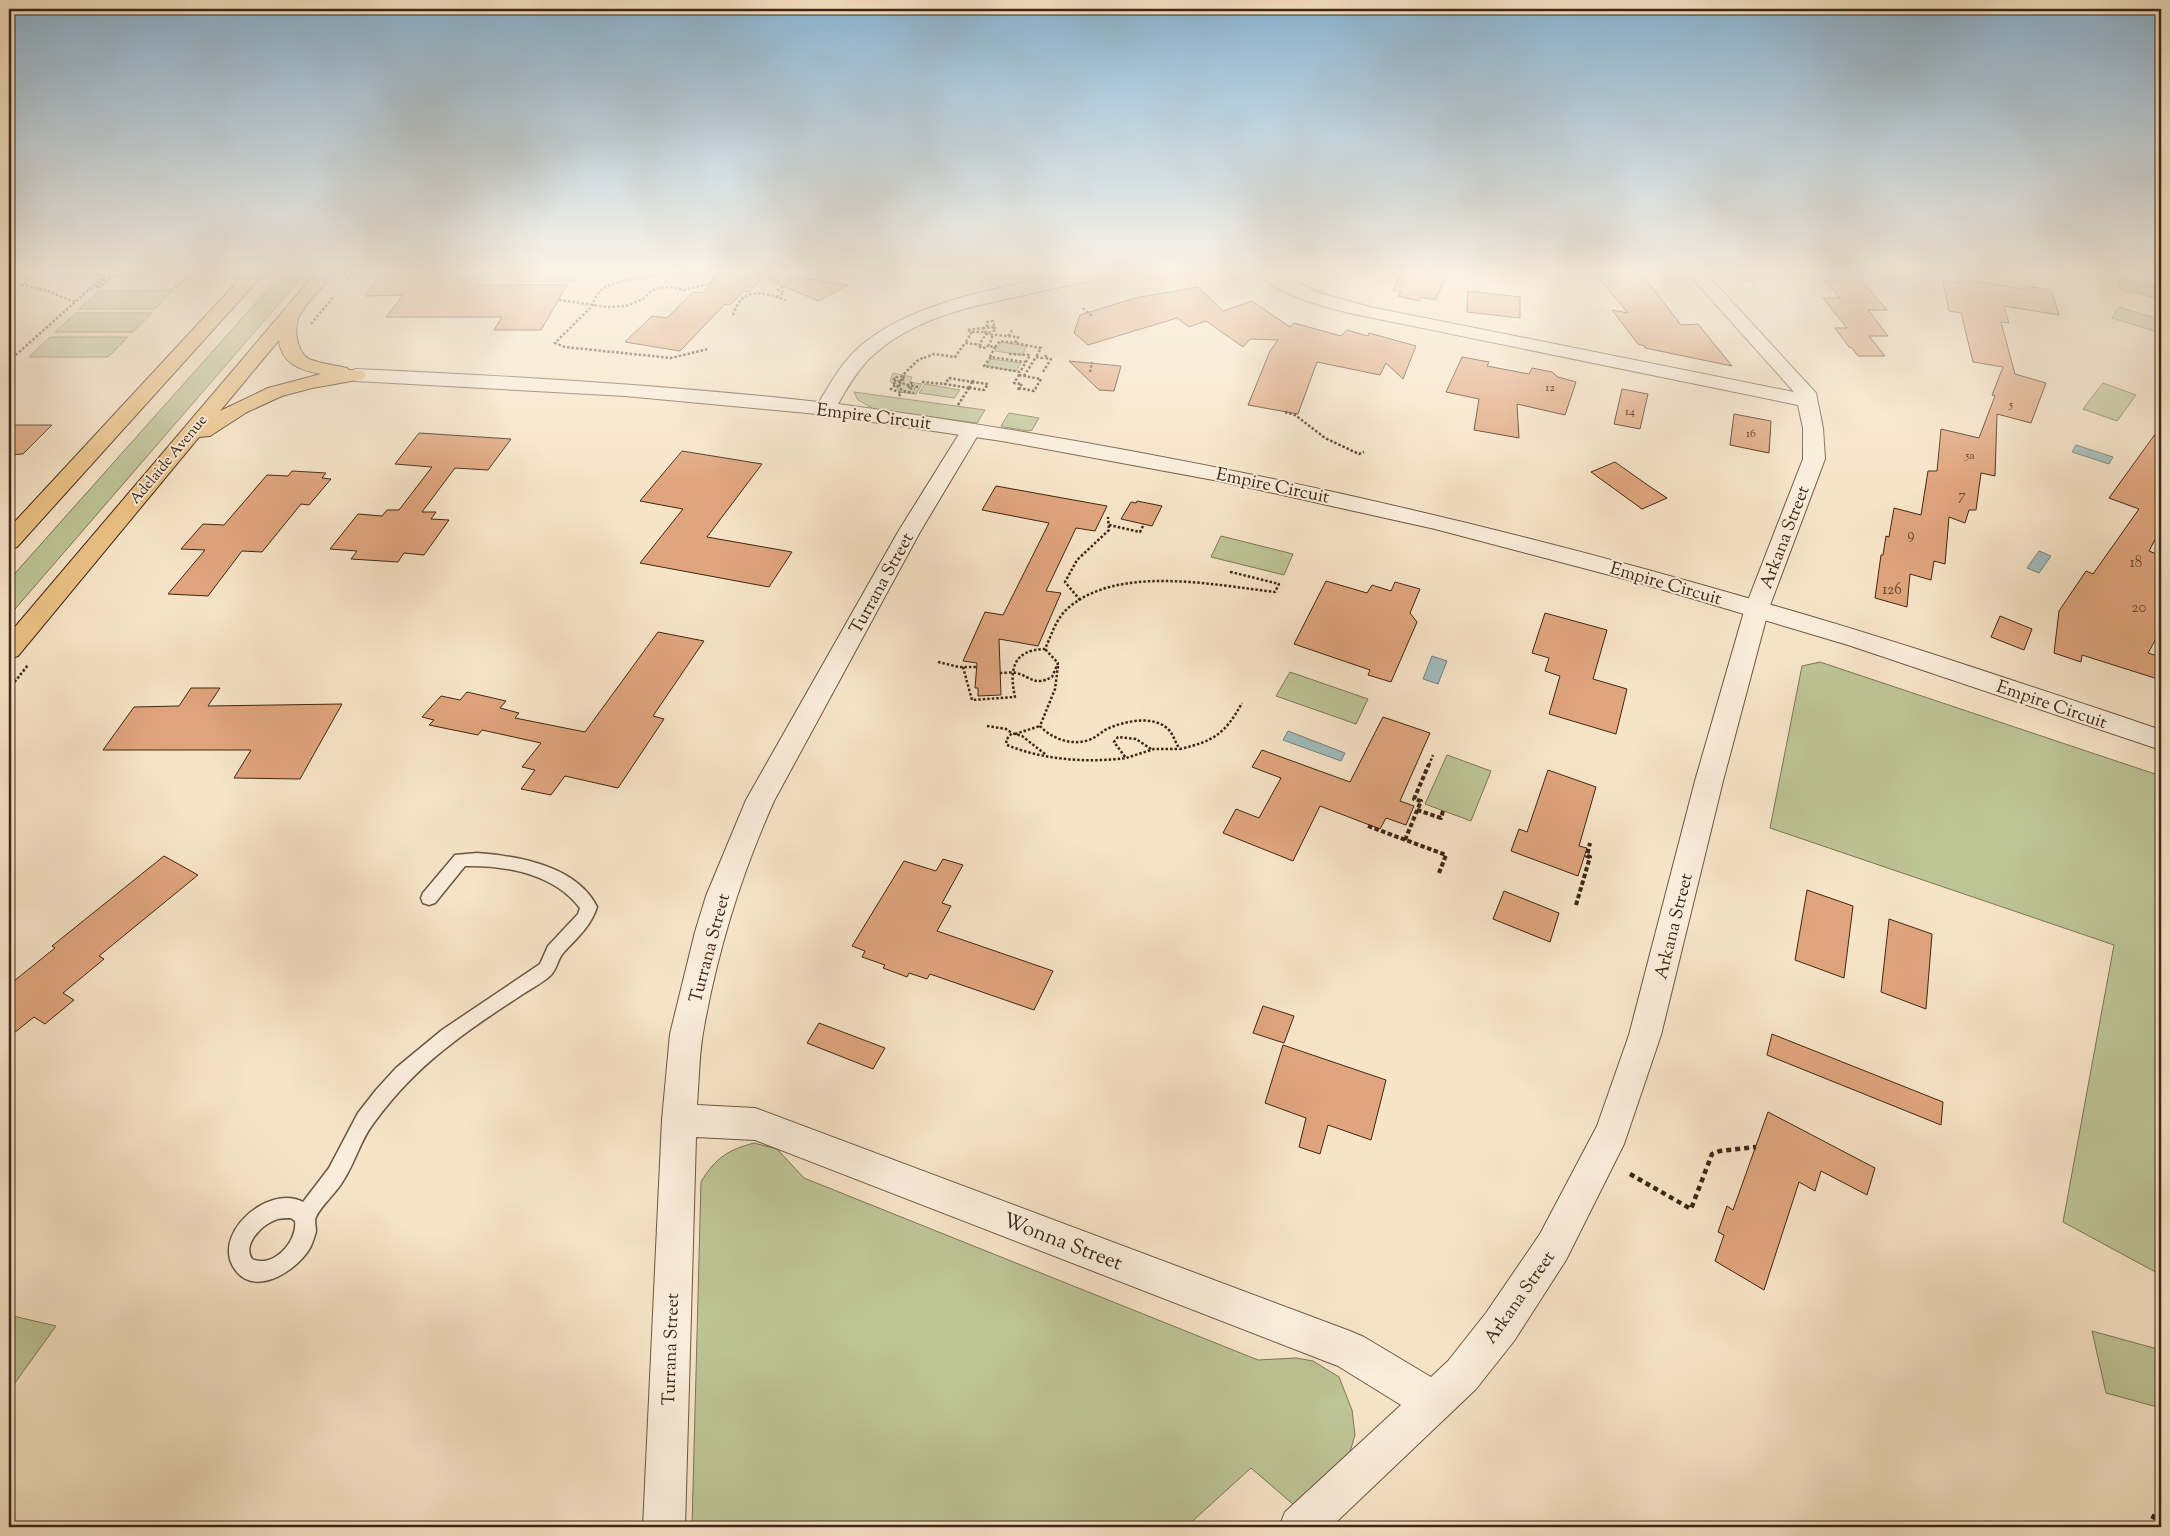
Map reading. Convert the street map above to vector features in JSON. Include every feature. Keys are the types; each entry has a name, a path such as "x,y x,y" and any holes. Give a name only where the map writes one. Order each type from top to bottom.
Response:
{"highway":[{"path":"9,542 193,341"},
{"name":"Adelaide Avenue","path":"9,650 268,341"},
{"path":"287,341 287,344 294,358 310,366 356,375"},
{"path":"172,454 221,419 264,395 302,384 356,375"}],"street":[{"path":"824,410 849,370 863,354 880,341"},
{"path":"1508,341 1808,401"},
{"name":"Arkana Street","path":"1300,1527 1462,1375 1500,1327 1554,1248 1612,1132 1645,1035 1709,782 1757,608 1790,518 1814,460 1813,428 1806,393 1759,341"},
{"name":"Empire Circuit","path":"356,375 619,388 889,417 1086,449 1297,490 1513,541 1757,608 2161,740"},
{"name":"Turrana Street","path":"664,1527 679,1120 686,1034 710,932 741,843 760,800 909,532 970,430"},
{"name":"Wonna Street","path":"679,1120 755,1124 1350,1351 1434,1402"}],"lane":[{"path":"304,1215 327,1190 345,1161 364,1120 392,1085 433,1048 546,969 554,951 585,918 589,907 583,897 562,882 512,863 480,858 461,860 429,898"}],"path":[{"path":"9,361 33,341"},
{"path":"556,341 555,342 565,347 671,358 708,350"},
{"path":"978,345 981,341"},
{"path":"988,346 991,341"},
{"path":"1009,354 1023,356 1024,354 1030,354 1025,362 1019,374 1014,383 1022,384 1018,389 1034,391 1041,379 1024,376 1019,374 984,366 1000,341 1041,348 1024,376"},
{"path":"902,387 898,385 905,379 903,376 914,362 934,354 955,357 965,342 982,345 980,347 986,348 988,346 995,347"},
{"path":"1036,357 1042,358 1046,356 1045,358 1051,359 1043,372"},
{"path":"989,357 1025,362"},
{"path":"1090,372 1092,362"},
{"path":"922,382 946,383 984,390 988,384 945,376"},
{"path":"914,393 903,391 895,385 894,377 897,377 896,382 918,387"},
{"path":"946,383 949,378"},
{"path":"942,381 946,383"},
{"path":"958,405 973,381"},
{"path":"895,385 891,389 901,393 899,396"},
{"path":"1285,412 1295,415 1325,438 1359,454 1364,452"},
{"path":"1080,600 1065,582 1067,575 1072,564 1079,556 1107,532 1108,517"},
{"path":"1108,525 1140,532 1144,524"},
{"path":"1045,649 1060,616 1068,608 1098,590 1120,584 1147,581 1275,592 1279,584 1231,572 1232,570"},
{"path":"963,667 964,679 972,700 1015,697 1011,672 1014,662 1023,655 1037,649 1045,649 1056,659 1060,674 1050,704 1043,713 1040,726"},
{"path":"9,689 34,658"},
{"path":"938,662 963,667 976,667"},
{"path":"1000,673 1011,672 1033,681 1044,681 1052,677 1058,666"},
{"path":"1040,726 1013,734 1006,740 1007,745 1016,750 1100,761 1133,757 1151,749 1168,747 1180,749 1222,734 1231,724 1242,703"},
{"path":"1040,726 1045,732 1056,738 1065,741 1078,741 1088,740 1106,729 1144,720 1165,726 1171,732 1180,749"},
{"path":"987,726 999,726 1027,739 1045,754"},
{"path":"1126,758 1115,745 1114,742 1118,737 1138,739 1151,749"},
{"path":"1405,840 1421,802 1414,799 1433,755"},
{"path":"1418,810 1441,818 1444,811"},
{"path":"1368,826 1446,854 1439,873"},
{"path":"1576,905 1590,857 1586,856 1590,842"},
{"path":"1630,1174 1690,1209 1712,1154 1720,1151 1756,1147"},
{"path":"2148,1527 2161,1503"}],"green space":[{"path":"46,341 124,341 108,357 29,357"},
{"path":"222,341 247,341 9,616 9,580"},
{"path":"1001,342 1027,346 1022,355 995,351"},
{"path":"991,359 1021,363 1016,371 986,366"},
{"path":"893,373 912,377 910,382 922,384 916,394 900,392 890,381"},
{"path":"2103,383 2136,395 2117,421 2083,409"},
{"path":"925,384 960,390 954,398 919,393"},
{"path":"854,392 985,410 977,423 874,409 858,400"},
{"path":"1009,413 1039,418 1032,430 1028,431 1001,426"},
{"path":"1221,536 1293,554 1284,575 1211,557"},
{"path":"1820,662 2161,776 2161,1275 2063,1222 2114,945 1770,828 1802,666"},
{"path":"1290,672 1368,699 1356,724 1276,696"},
{"path":"1447,755 1491,771 1471,821 1425,804"},
{"path":"754,1143 777,1149 804,1178 1258,1360 1296,1358 1313,1361 1339,1377 1352,1410 1355,1435 1349,1455 1295,1506 1251,1468 1186,1527 692,1527 701,1182 723,1156"},
{"path":"9,1315 56,1326 12,1387 9,1386"},
{"path":"2092,1331 2161,1350 2161,1408 2106,1393"}],"water":[{"path":"2076,445 2113,457 2109,464 2072,452"},
{"path":"2039,551 2051,556 2039,573 2027,568"},
{"path":"1432,656 1447,661 1438,684 1423,679"},
{"path":"1288,731 1345,753 1341,761 1283,740"}],"building":[{"path":"626,341 690,341 680,351 625,342"},
{"path":"1083,341 1102,341 1088,345"},
{"path":"1234,341 1249,341 1243,347"},
{"path":"1278,341 1397,341 1416,346 1403,379 1386,363 1380,375 1317,362 1298,414 1248,405 1270,351"},
{"path":"1635,341 1712,341 1732,366 1645,348 1645,346 1638,344"},
{"path":"1844,341 1873,341 1885,356 1858,356"},
{"path":"1968,341 2006,341 2015,374 2046,383 2031,423 1997,414 1995,476 1981,473 1976,510 1969,510 1965,523 1949,517 1945,564 1934,561 1931,580 1910,574 1907,607 1875,598 1881,555 1883,555 1886,536 1889,537 1894,508 1921,515 1928,471 1937,471 1941,429 1979,438 1995,396 1992,395 2003,367 1973,362"},
{"path":"1462,357 1489,362 1487,366 1529,374 1532,368 1552,372 1558,377 1576,382 1565,415 1517,404 1519,438 1474,430 1479,399 1446,392"},
{"path":"1069,361 1121,366 1114,391 1099,390"},
{"path":"1622,389 1648,394 1640,429 1614,424"},
{"path":"1734,414 1771,421 1769,453 1730,445"},
{"path":"9,425 52,425 23,454 9,455"},
{"path":"2161,426 2161,528 2149,551 2161,556 2161,630 2148,653 2161,657 2161,680 2082,655 2081,662 2054,653 2059,611 2086,571 2093,574 2139,509 2109,498"},
{"path":"419,433 511,439 488,470 455,468 422,512 436,512 431,519 449,520 424,555 404,553 398,562 351,559 357,551 330,549 358,514 382,516 387,510 399,510 432,467 395,464"},
{"path":"682,451 762,464 707,537 792,552 769,587 640,563 683,509 640,501"},
{"path":"1615,462 1667,498 1642,509 1591,472"},
{"path":"292,471 326,473 322,478 331,479 309,505 301,504 262,552 242,551 208,596 168,594 205,550 181,549 203,524 224,525 267,475 288,476"},
{"path":"996,486 1107,506 1095,531 1076,528 1046,591 1061,593 1038,646 999,639 1001,695 978,696 978,688 975,688 977,663 963,661 985,612 1003,615 1049,523 982,510"},
{"path":"1137,501 1162,506 1152,526 1121,519 1131,502 1136,503"},
{"path":"1326,581 1367,593 1372,585 1391,591 1395,582 1420,589 1410,613 1417,622 1391,682 1368,675 1370,670 1294,644"},
{"path":"1545,613 1607,630 1593,679 1627,689 1616,734 1549,714 1560,676 1545,671 1549,658 1532,653"},
{"path":"2000,616 2032,629 2024,650 1991,637"},
{"path":"658,632 704,641 653,716 664,719 618,788 565,776 551,795 521,789 535,770 522,767 541,743 482,730 478,735 429,725 434,720 422,717 441,696 460,700 467,692 506,701 500,708 519,713 515,718 585,732"},
{"path":"191,688 220,688 208,706 342,704 300,779 234,778 251,750 103,750 134,707 179,706"},
{"path":"1383,717 1430,733 1400,801 1414,806 1406,825 1386,818 1380,829 1320,806 1293,861 1223,833 1236,809 1259,818 1281,778 1252,767 1262,750 1350,782"},
{"path":"1548,770 1596,787 1579,846 1587,848 1578,876 1511,851 1519,829 1527,832"},
{"path":"164,856 198,875 99,956 104,959 63,993 74,1000 45,1024 34,1017 9,1037 9,985 55,948 52,946"},
{"path":"943,859 963,865 942,903 951,906 937,931 1053,971 1034,1010 930,974 927,979 909,973 907,977 883,968 885,965 862,957 865,951 852,946 904,861 936,871"},
{"path":"1807,890 1853,906 1844,978 1795,960"},
{"path":"1504,891 1559,913 1550,942 1493,919"},
{"path":"1889,919 1932,934 1926,1009 1881,992"},
{"path":"1263,1006 1294,1016 1284,1043 1253,1033"},
{"path":"819,1023 885,1048 873,1069 807,1043"},
{"path":"1772,1034 1943,1102 1941,1125 1767,1055"},
{"path":"1283,1045 1386,1080 1371,1140 1328,1125 1320,1154 1299,1147 1306,1118 1265,1103"},
{"path":"1768,1112 1875,1168 1867,1195 1821,1171 1815,1191 1799,1182 1764,1290 1715,1261 1724,1235 1718,1232 1727,1206 1733,1210"}]}
